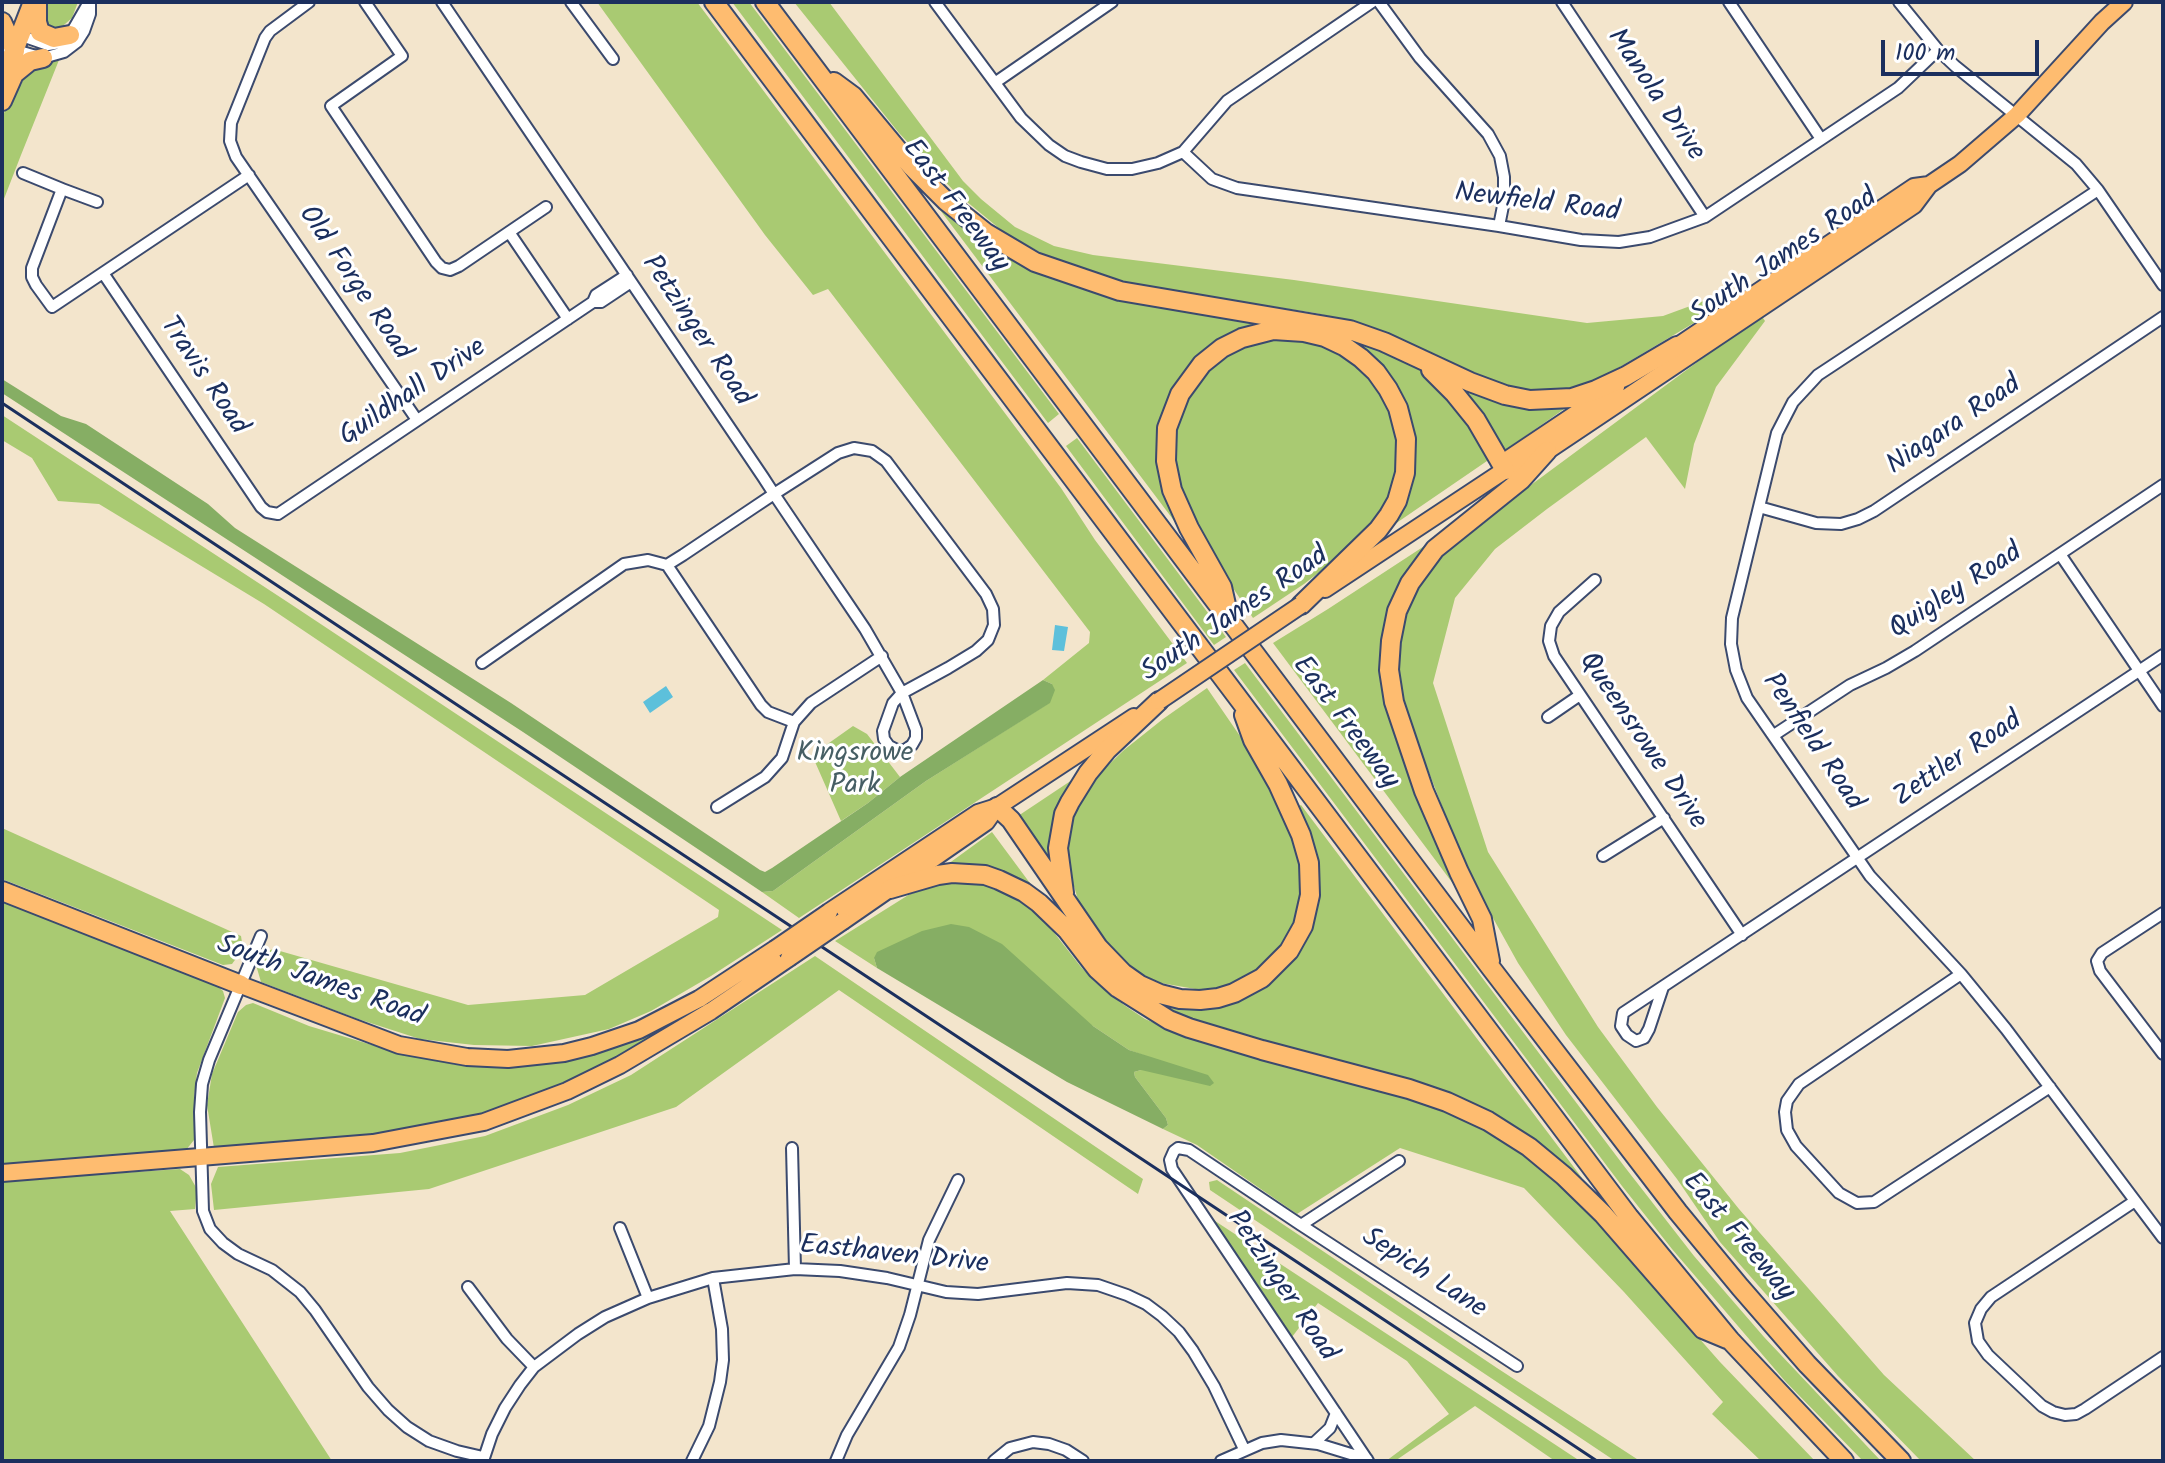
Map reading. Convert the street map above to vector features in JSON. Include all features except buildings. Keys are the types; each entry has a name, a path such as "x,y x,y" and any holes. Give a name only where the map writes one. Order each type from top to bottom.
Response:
{"highway":[{"path":"2,82 7,2"},
{"path":"7,34 35,2"},
{"path":"35,2 40,32 54,38 70,35"},
{"path":"714,2 1629,1217 1730,1340 1844,1461"},
{"name":"East Freeway","path":"765,2 1491,968 1715,1258 1807,1364 1901,1461"},
{"path":"2,101 14,74 30,61 43,58"},
{"path":"816,70 853,96 912,167 946,201 986,233 1035,262 1120,291 1350,330 1505,395 1530,400 1572,398 1596,390 1677,346"},
{"path":"1230,619 1222,587 1172,490 1166,461 1166,438 1180,394 1202,364 1222,348 1242,338 1273,330 1325,337 1361,358 1388,389 1398,408 1406,439 1405,473 1397,501 1389,515 1378,530 1301,605"},
{"path":"1420,360 1476,420 1505,470"},
{"path":"1491,968 1482,919 1424,791 1394,702 1389,670 1391,641 1397,611 1410,583 1435,549 1521,480 1547,451"},
{"path":"997,807 1011,820 1110,960 1140,985 1180,999 1218,998 1250,986 1281,961 1297,938 1310,895 1309,863 1292,813 1253,740 1237,697"},
{"path":"1067,903 1058,848 1064,814 1088,773 1107,750 1159,701"},
{"path":"997,807 1002,827 1067,930 1107,979 1137,1001 1169,1020 1249,1046 1409,1089 1468,1111 1509,1133 1547,1161 1603,1214 1703,1329 1730,1340"},
{"path":"890,889 938,875 985,875 1024,892 1067,930"},
{"name":"South James Road","path":"2,891 241,985"}],"main road":[{"name":"South James Road","path":"1505,470 1517,471 1914,205 1929,185 1960,164 2017,115 2124,2"},
{"name":"South James Road","path":"2,1173 373,1143 484,1122 567,1091 620,1065 711,1011 782,954 978,813 997,807 1505,470 1510,458 1914,187 1929,185"},
{"name":"South James Road","path":"836,917 890,889 986,822 997,807"},
{"name":"South James Road","path":"241,985 399,1045 467,1057 508,1059 564,1053 639,1030 782,954"}],"street":[{"path":"7,34 48,45 60,43 70,35 89,2"},
{"path":"7,34 43,58 64,52 77,42 84,31 90,14 89,2"},
{"name":"Old Forge Road","path":"309,2 265,38 231,123 230,141 236,157 417,420"},
{"path":"365,2 402,56 331,106 436,262 450,270 459,266 546,207"},
{"name":"Petzinger Road","path":"442,2 882,656 902,693 916,730 912,745 905,750 897,750 889,746 883,731 893,703 902,693"},
{"path":"571,2 613,59"},
{"path":"935,2 1034,132 1065,156 1107,169 1132,169 1158,163 1183,152 1227,101 1372,2"},
{"path":"996,82 1112,2"},
{"path":"1379,2 1420,58 1488,134 1500,156 1504,201 1499,226"},
{"name":"Manola Drive","path":"1562,2 1705,217"},
{"path":"1729,2 1821,139"},
{"path":"1899,2 1955,66 2076,164 2098,190 2163,285"},
{"name":"Newfield Road","path":"1183,152 1212,179 1237,188 1581,240 1619,242 1650,237 1705,217 1898,88 1938,50"},
{"path":"23,173 97,202"},
{"path":"62,189 32,268 36,285 52,307 249,175"},
{"name":"Penfield Road","path":"2098,190 1818,375 1793,402 1777,433 1732,618 1731,644 1736,670 1747,698 1870,876 1961,974 2163,1238"},
{"path":"509,232 568,319"},
{"name":"Travis Road","path":"103,273 261,507"},
{"name":"Guildhall Drive","path":"261,507 278,514 593,302 596,295 629,278"},
{"name":"Niagara Road","path":"1759,507 1816,523 1841,524 1858,519 2163,317"},
{"path":"667,565 838,453 854,448 872,451 886,461 986,594 993,609 994,625 988,640 957,663 902,693"},
{"name":"Quigley Road","path":"1774,735 1850,685 1915,651 2163,485"},
{"path":"2060,554 2163,706"},
{"path":"482,663 624,564 648,560 667,565 761,705 768,712 794,722"},
{"name":"Queensrowe Drive","path":"1595,580 1559,612 1551,626 1549,641 1554,656 1742,935"},
{"name":"Zettler Road","path":"1663,987 1649,1029 1644,1038 1636,1041 1621,1026 1623,1013 2163,655"},
{"path":"717,807 765,777 782,758 794,722 811,703 882,656"},
{"path":"1548,717 1580,695"},
{"path":"1603,856 1664,818"},
{"path":"2161,1047 2100,971 2097,961 2102,953 2163,913"},
{"path":"261,936 202,1084 203,1211 210,1229 238,1254 272,1270 300,1292 368,1387 407,1427 429,1441 483,1459"},
{"path":"1961,974 1807,1077 1792,1092 1785,1112 1787,1130 1796,1146 1839,1193 1857,1203 1874,1202 2050,1087"},
{"path":"792,1148 795,1269"},
{"name":"Petzinger Road","path":"1301,1225 1189,1150 1174,1151 1170,1160 1172,1169 1368,1460"},
{"path":"1301,1225 1399,1161"},
{"path":"836,1461 847,1435 899,1347 929,1240 958,1180"},
{"path":"2135,1201 1991,1297 1975,1323 1978,1341 1988,1355 2042,1406 2065,1415 2085,1409 2163,1357"},
{"name":"Sepich Lane","path":"1301,1225 1517,1366"},
{"path":"620,1228 648,1298"},
{"name":"Easthaven Drive","path":"483,1459 505,1408 534,1367 596,1322 648,1298 713,1278 795,1269 856,1273 946,1292 978,1294 1067,1283 1098,1285 1146,1304 1179,1332 1193,1351 1214,1386 1244,1449"},
{"path":"692,1461 709,1426 723,1360 722,1329 713,1278"},
{"path":"468,1287 507,1339 534,1367"},
{"path":"1314,1443 1330,1428 1336,1413"},
{"path":"1221,1461 1244,1449 1281,1440 1314,1443 1368,1460"},
{"path":"994,1461 1010,1448 1033,1442 1066,1450 1083,1461"}],"green space":[{"path":"48,2 78,2 72,18 58,30 48,30 43,14"},
{"path":"597,2 697,2 1061,488 1095,540 1187,663 799,918 762,892 773,891 926,781 1049,703 1052,684 1043,680 1089,643 1090,632 828,289 813,295 765,235"},
{"path":"732,2 749,2 1059,414 1048,423"},
{"path":"794,2 829,2 963,181 1015,227 1054,246 1093,255 1294,280 1587,323 1663,316 1742,287 1746,292 1603,377 1565,392 1530,394 1491,382 1397,339 1342,319 1152,288 1066,266 1006,234 955,192 899,133"},
{"path":"59,60 2,204 2,118 16,84 21,85 23,80 17,78 21,72"},
{"path":"928,194 1033,265 1280,321 1257,328 1170,399 1178,519 1175,522"},
{"path":"1761,315 1765,321 1716,387 1694,444 1685,489 1646,437 1495,549 1455,598 1433,683 1488,852 1598,1027 1739,1209 1884,1375 1976,1461 1921,1461 1838,1376 1720,1242 1677,1179 1566,1035 1518,963 1468,873 1401,693 1398,669 1404,623 1414,595 1435,562 1470,530"},
{"path":"1342,333 1415,365 1428,374 1443,389 1489,452 1487,461 1392,526 1411,428"},
{"path":"1286,337 1326,346 1343,354 1372,379 1389,406 1399,438 1396,483 1378,518 1348,550 1253,618 1215,561 1183,497 1174,460 1174,439 1178,419 1193,386 1217,361 1245,345"},
{"path":"2,379 61,416 86,424 208,504 235,528 511,703 765,872 1043,680 1052,684 1055,690 1050,703 926,781 773,891 762,892 523,732 2,393"},
{"path":"1459,386 1530,407 1567,407 1504,451"},
{"path":"2,415 782,930 651,1011 609,1029 532,1046 474,1045 420,1039 261,982 256,965 261,954 273,949 468,1005 585,995 718,917 719,910 264,604 99,504 58,501 32,458 2,440"},
{"path":"1077,438 1226,637 1214,645 1066,446"},
{"path":"1432,541 1386,658 1458,883 1454,885 1273,643"},
{"path":"1245,663 1694,1256 1764,1337 1881,1461 1863,1461 1785,1381 1672,1249 1234,670"},
{"path":"1207,688 1253,755 1289,819 1302,867 1302,891 1292,931 1268,964 1235,984 1201,990 1155,982 1138,973 1110,948 1097,933 1078,900 1066,847 1078,803 1094,779 1124,750"},
{"name":"Kingsrowe Park","path":"853,726 867,734 900,777 841,821 812,755"},
{"path":"1078,776 1053,862 1049,864 1018,816"},
{"path":"1301,805 1582,1178 1579,1180 1525,1135 1174,1014 1142,992 1228,1001 1308,929 1297,807"},
{"path":"2,828 241,936 243,949 232,964 223,965 2,879"},
{"path":"992,832 1038,894 974,867 948,864"},
{"path":"953,881 993,885 1030,905 1095,982 1145,1019 1173,1031 1396,1094 1461,1118 1507,1142 1572,1194 1720,1362 1815,1461 1761,1461 1712,1414 1723,1402 1624,1292 1524,1188 1400,1148 1297,1214 1197,1145 1163,1129 1168,1125 1166,1118 1134,1072 1154,1059 1129,1050 1093,1026 874,958 877,968 835,941 910,894"},
{"path":"2,896 216,985 223,991 225,998 197,1073 194,1140 186,1150 2,1164"},
{"path":"951,924 969,927 1002,944 1093,1026 1129,1050 1208,1075 1214,1083 1210,1086 1141,1070 1134,1072 1166,1118 1168,1125 1163,1129 1067,1082 877,968 874,958 877,952 922,931"},
{"path":"815,956 1143,1179 1138,1194 839,990 676,1107 429,1189 214,1210 211,1184 218,1167 400,1153 485,1136 568,1105 631,1075"},
{"path":"253,1003 309,1026 382,1048 457,1065 506,1068 567,1059 662,1026 665,1031 541,1095 477,1115 341,1139 214,1148 207,1105 212,1074 238,1012"},
{"path":"180,1169 189,1175 197,1189 195,1209 170,1211 332,1461 2,1461 2,1181"},
{"path":"1217,1180 1640,1461 1615,1461 1210,1190 1209,1182"},
{"path":"1212,1219 1580,1461 1555,1461 1475,1406 1395,1461 1386,1461 1449,1414 1407,1361 1318,1303 1292,1337"}],"water":[{"path":"1055,625 1068,627 1064,651 1052,650"},
{"path":"666,686 673,697 650,713 643,702"}],"railway":[{"path":"2,403 1597,1461"}]}
